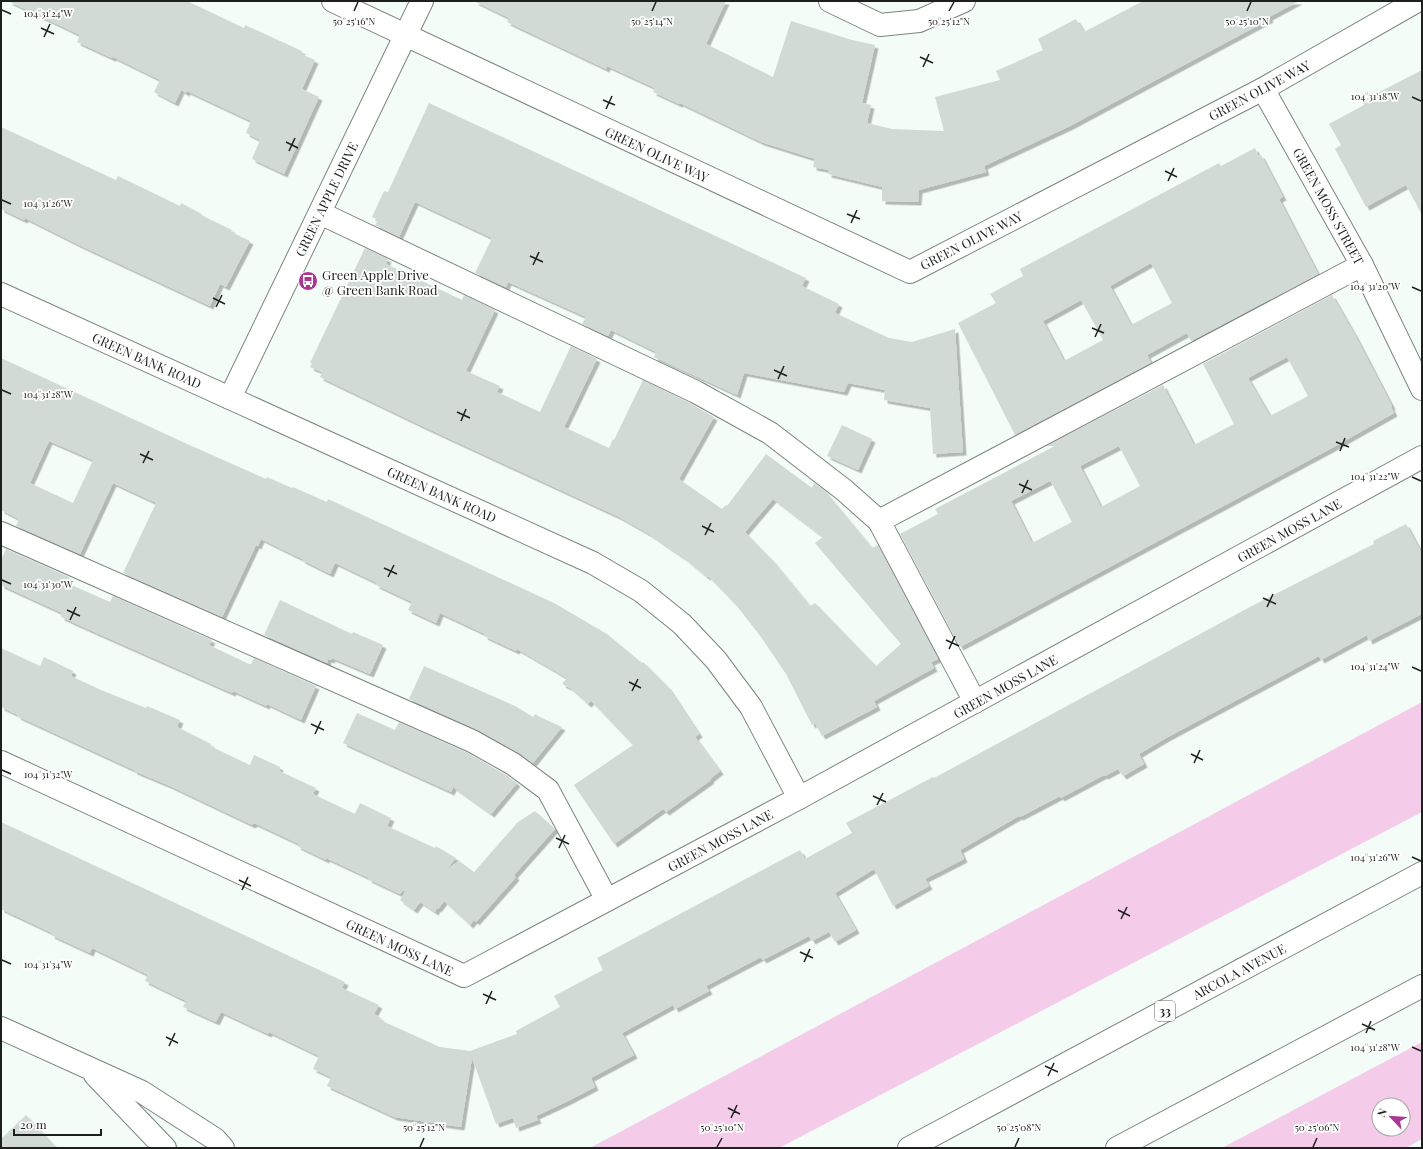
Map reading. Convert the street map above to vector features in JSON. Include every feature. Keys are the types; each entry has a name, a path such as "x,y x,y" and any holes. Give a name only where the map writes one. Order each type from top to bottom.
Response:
{"street":[{"path":"333,1 405,36"},
{"name":"GREEN APPLE DRIVE","path":"230,398 422,1"},
{"path":"830,1 880,25 919,21 964,1"},
{"name":"GREEN OLIVE WAY","path":"405,36 910,272 1263,89 1417,1"},
{"name":"GREEN MOSS STREET","path":"1263,89 1362,266 1422,389"},
{"path":"320,213 696,392 770,433 844,490 879,521 975,702"},
{"path":"879,521 1362,266"},
{"name":"GREEN BANK ROAD","path":"1,294 593,563 641,591 682,624 716,660 751,708 799,798"},
{"name":"GREEN MOSS LANE","path":"1,762 464,976 799,798 1422,457"},
{"path":"1,533 472,741 514,764 548,790 607,900"},
{"name":"ARCOLA AVENUE","path":"909,1148 1422,873"},
{"path":"1117,1148 1422,986"},
{"path":"1,1028 142,1092 215,1139 223,1148"},
{"path":"86,1066 165,1148"}],"shaded area":[{"path":"1422,702 1422,812 779,1148 590,1148"},
{"path":"1422,1042 1422,1139 1406,1148 1222,1148"}],"building":[{"path":"8,1 187,1 244,28 245,25 302,51 301,54 315,60 302,89 319,97 284,174 252,159 260,140 246,133 251,121 187,91 186,93 181,90 175,103 154,92 160,80 113,57 112,58 77,42 80,35"},
{"path":"474,1 726,1 706,44 773,77 791,21 852,40 875,45 862,103 871,105 867,123 892,129 944,131 935,97 1000,80 996,71 1043,50 1038,39 1076,19 1084,32 1143,1 1299,1 1269,17 1270,19 1070,126 984,166 986,172 919,190 918,202 882,201 882,187 828,174 829,170 813,167 815,159 761,142 680,103 679,104 653,92 655,88 607,66 606,69 507,22 509,18"},
{"path":"1422,70 1422,215 1406,185 1366,207 1335,149 1341,145 1329,124 1364,105 1362,101"},
{"path":"429,103 806,278 802,286 839,304 835,313 889,338 912,342 955,329 963,452 933,454 930,408 884,400 885,390 848,383 844,392 744,373 737,395 654,357 656,352 611,330 608,336 582,324 586,317 508,282 506,287 475,273 492,238 415,202 399,237 375,225 378,220 372,217 384,191 388,192"},
{"path":"1,127 116,180 118,176 180,206 181,203 202,214 201,215 232,230 231,232 250,241 226,287 220,284 210,306 81,246 25,218 24,220 1,209"},
{"path":"1255,148 1258,155 1261,155 1283,197 1279,199 1318,274 1191,341 1187,333 1147,355 1151,363 1015,435 958,323 996,303 990,294 1023,276 1020,269 1219,163 1221,166","holes":["1151,263 1172,303 1131,325 1110,286","1081,300 1103,340 1064,361 1043,321"]},
{"path":"365,248 388,259 386,264 462,300 464,295 495,310 466,371 500,386 497,392 540,412 571,346 597,359 564,427 609,448 643,380 690,403 714,417 679,479 722,509 726,505 727,506 766,454 812,488 814,483 824,490 872,548 878,545 938,659 931,662 934,668 874,701 877,707 822,736 815,723 812,725 786,674 761,637 737,606 708,576 707,577 684,558 649,534 619,517 320,377 322,372 310,367 312,363 310,363","holes":["773,499 823,537 815,543 901,644 876,666 815,603 810,606 773,561 745,532"]},
{"path":"1332,295 1356,337 1392,406 1391,407 1394,413 1330,449 960,647 900,534 938,514 935,509 1055,446 1046,446 1163,385 1194,445 1234,424 1203,364","holes":["1287,357 1308,396 1270,416 1248,378","1119,446 1140,486 1101,507 1080,466","1050,481 1072,522 1032,543 1011,501"]},
{"path":"1,358 266,479 267,477 327,502 328,499 554,603 607,634 642,663 643,662 668,687 699,734 695,737 720,771 710,779 711,780 666,812 663,809 614,844 574,785 633,745 591,701 588,704 570,688 562,684 567,678 517,649 516,651 484,636 485,634 440,613 436,623 408,610 412,602 376,585 377,583 335,563 330,574 261,539 258,546 256,545 222,617 123,573 156,503 113,483 80,554 16,526 19,519 1,510","holes":["49,441 93,460 73,503 30,483"]},
{"path":"842,425 872,439 858,470 827,456"},
{"path":"1406,524 1422,554 1422,614 1369,641 1367,635 1321,660 1319,656 1166,738 1139,754 1144,764 1123,776 1118,769 1061,798 1060,796 1020,817 1019,816 960,850 964,859 925,879 929,886 893,906 874,869 835,893 856,930 835,942 829,932 812,941 809,936 763,960 761,957 706,986 709,991 675,1009 673,1005 622,1033 634,1055 591,1078 595,1087 536,1116 538,1120 516,1128 513,1118 496,1124 472,1058 461,1127 394,1117 327,1086 331,1077 313,1069 319,1056 269,1032 268,1034 221,1012 216,1022 183,1007 186,1001 145,981 148,975 92,948 90,953 1,909 1,822 345,982 342,988 379,1005 374,1014 381,1018 380,1020 440,1047 470,1051 517,1034 516,1031 560,1007 554,996 603,970 597,958 800,850 805,859 852,833 846,823 933,777 934,778 1248,608 1374,544 1373,541"},
{"path":"6,549 69,577 67,583 110,602 113,596 212,640 209,645 249,664 251,664 254,658 316,686 301,720 267,704 266,706 233,691 232,693 92,631 61,617 62,613 1,585 1,560"},
{"path":"280,600 352,634 353,632 383,645 370,674 332,658 331,660 328,659 327,663 264,635"},
{"path":"1,648 40,666 44,657 73,671 71,676 101,690 146,708 147,706 180,720 177,727 211,744 210,746 250,765 254,755 280,767 279,771 316,788 313,794 355,814 360,803 391,818 387,826 435,848 436,846 456,858 446,870 459,861 474,872 518,822 535,811 555,829 514,875 516,877 476,922 474,920 470,925 444,901 435,912 420,902 414,910 400,900 405,892 403,890 400,894 368,879 369,878 297,846 299,844 254,823 252,825 170,786 134,771 1,707"},
{"path":"424,666 515,706 533,717 535,714 562,727 533,763 519,753 478,730 409,699"},
{"path":"357,713 395,730 399,722 466,752 517,783 491,814 453,787 451,792 343,743"},
{"path":"26,1115 57,1148 1,1148 1,1139"}],"place":[{"name":"Green Apple Drive @ Green Bank Road","path":"308,281"}]}
